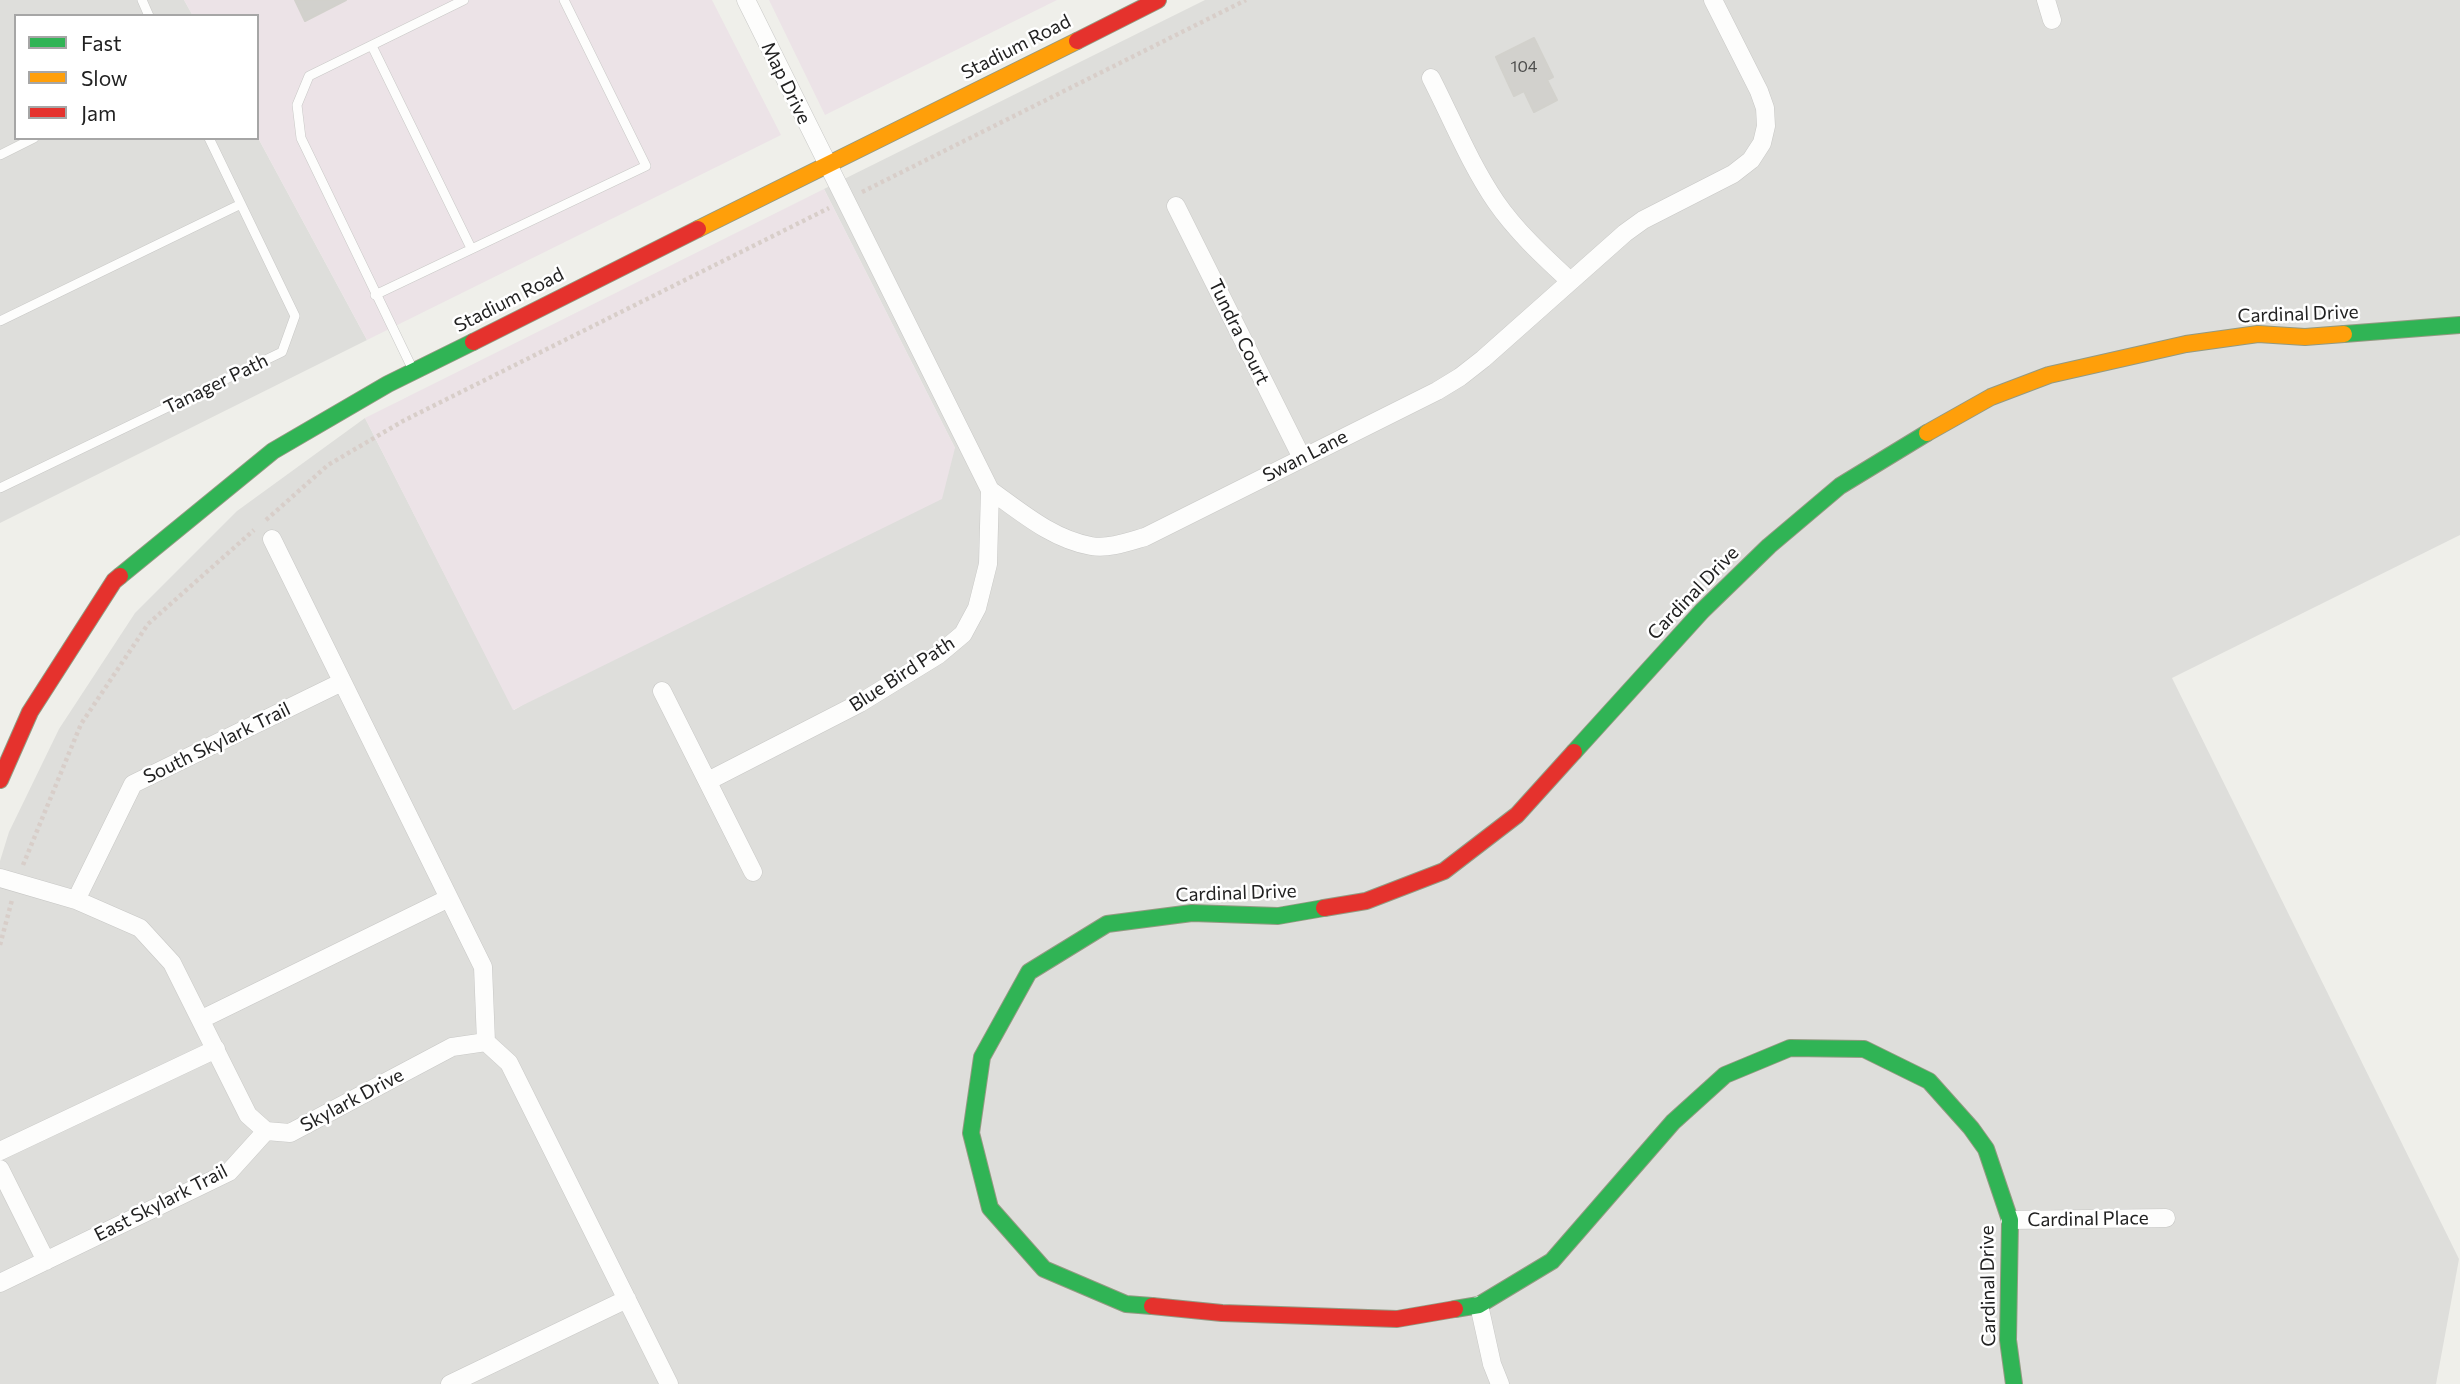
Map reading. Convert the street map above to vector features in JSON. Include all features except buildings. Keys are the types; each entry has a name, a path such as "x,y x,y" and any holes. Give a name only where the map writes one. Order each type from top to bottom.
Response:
{"street":[{"name":"Map Drive","path":"746,0 827,165"},
{"name":"Stadium Road","path":"0,780 30,712 114,581 273,451 388,384 827,165 1140,4 1157,0"},
{"name":"Swan Lane","path":"827,165 990,490 1047,530 1070,540 1093,546 1118,545 1145,537 1437,391 1483,359 1569,280 1643,220 1733,174 1751,160 1762,143 1766,126 1765,108 1713,0"},
{"path":"2046,0 2052,20"},
{"path":"1431,78 1496,202 1569,280"},
{"name":"Tundra Court","path":"1176,206 1301,458"},
{"name":"Cardinal Drive","path":"2014,1384 2008,1340 2010,1220 1986,1149 1929,1081 1864,1049 1790,1048 1725,1075 1673,1122 1552,1261 1479,1305 1397,1319 1222,1313 1126,1304 1044,1269 990,1208 971,1133 982,1057 1029,972 1107,923 1192,913 1278,916 1366,901 1444,871 1517,815 1702,611 1779,537 1840,486 1991,397 2049,375 2186,344 2258,334 2305,337 2460,325"},
{"name":"Blue Bird Path","path":"708,781 860,703 938,655 963,634 977,608 988,564 990,490"},
{"path":"272,539 483,967 486,1042 509,1063 669,1384"},
{"name":"South Skylark Trail","path":"76,900 133,784 342,682"},
{"path":"662,691 752,872"},
{"path":"8,880 76,900 140,928 172,963 248,1115 266,1131"},
{"path":"202,1019 449,898"},
{"name":"Skylark Drive","path":"266,1131 290,1133 452,1047 486,1042"},
{"path":"0,1152 216,1048"},
{"name":"East Skylark Trail","path":"0,1283 229,1172 266,1131"},
{"path":"0,1169 46,1261"},
{"name":"Cardinal Place","path":"2010,1220 2166,1219"},
{"path":"450,1384 627,1299"},
{"path":"1479,1305 1492,1364 1500,1384"}],"lane":[{"path":"413,372 301,138 297,105 309,76 464,0"},
{"path":"375,295 646,166 564,0"},
{"path":"372,46 471,248"},
{"path":"0,155 30,140"},
{"name":"Tanager Path","path":"1,483 282,352 295,317 210,140"},
{"path":"0,321 241,204"}],"path":[{"path":"0,945 8,880 81,724 148,624 328,465 403,421 1247,0"}],"shaded area":[{"path":"0,0 184,0 192,14 14,14 14,140 259,140 367,340 0,523"},
{"path":"184,0 712,0 781,135 367,340 259,140 259,14 192,14"},
{"path":"769,0 1057,0 825,115"},
{"path":"1205,0 2460,0 2460,535 2172,678 2459,1259 2436,1384 0,1384 0,861 9,832 59,729 135,613 237,511 365,418 514,710 955,448 824,189"},
{"path":"824,189 955,448 942,499 513,710 365,418"}],"traffic: fast":[{"path":"2344,334 2460,325"},
{"path":"120,576 273,451 388,384 473,342"},
{"path":"1574,752 1702,611 1769,546 1840,486 1927,433"},
{"path":"1152,1306 1126,1304 1044,1269 990,1208 971,1133 982,1057 1029,972 1107,924 1192,913 1278,916 1324,908"},
{"path":"1455,1309 1479,1305 1552,1261 1673,1122 1725,1075 1790,1048 1864,1049 1929,1081 1986,1149 2010,1220 2008,1340 2014,1384"}],"traffic: slow":[{"path":"698,229 1077,41"},
{"path":"1927,433 1991,397 2049,375 2186,344 2258,334 2305,337 2344,334"}],"traffic: jam":[{"path":"1077,41 1158,0"},
{"path":"473,342 698,229"},
{"path":"0,780 30,712 114,581 120,576"},
{"path":"1324,908 1366,901 1444,871 1517,815 1574,752"},
{"path":"1152,1306 1222,1313 1397,1319 1455,1309"}]}
